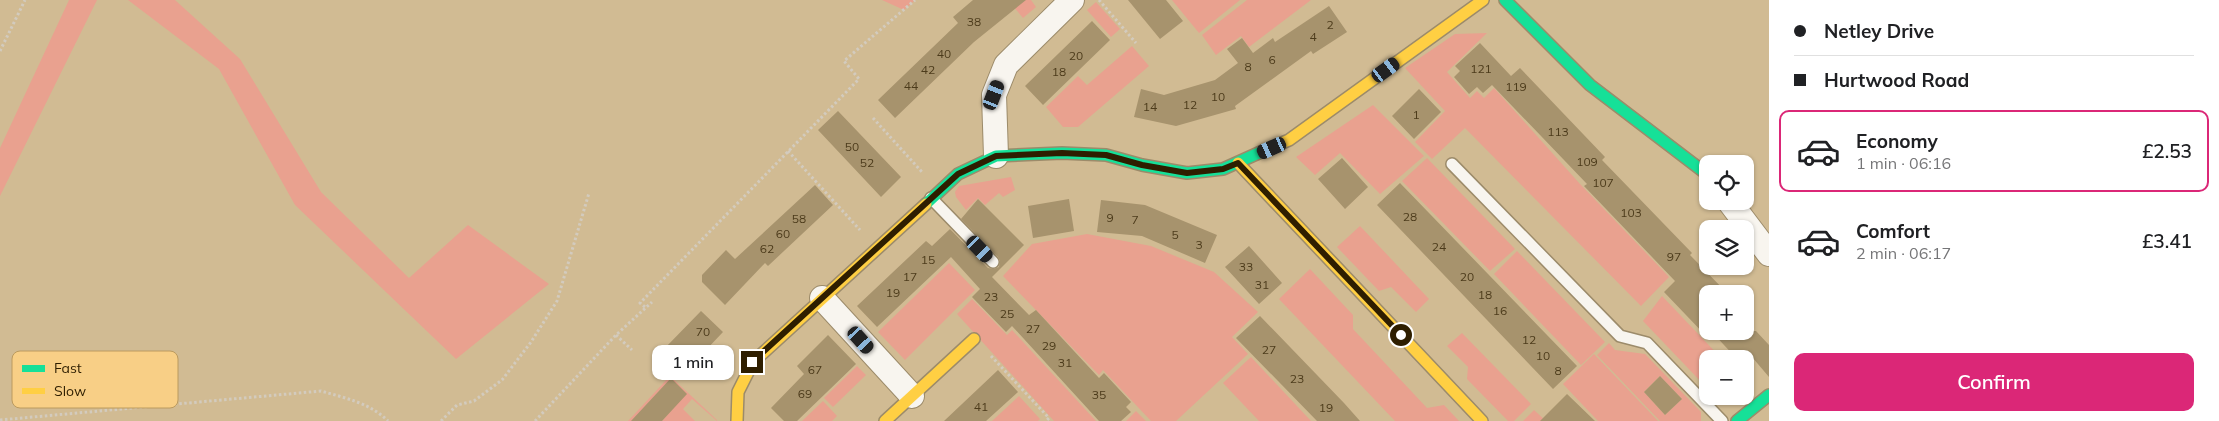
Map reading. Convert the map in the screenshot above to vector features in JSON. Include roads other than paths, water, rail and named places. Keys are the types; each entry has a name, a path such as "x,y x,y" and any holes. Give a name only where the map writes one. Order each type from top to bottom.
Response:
{"street":[{"path":"996,156 994,95 1006,65 1072,0"},
{"path":"736,421 738,392 752,362 958,174 996,156 1062,153 1106,155 1142,165 1187,173 1223,169 1289,140 1482,0"},
{"path":"1505,0 1590,85 1699,168"},
{"path":"1238,163 1482,421"},
{"path":"1736,210 1769,254"},
{"path":"822,298 912,396"},
{"path":"885,421 974,339"},
{"path":"1738,421 1769,395"}],"lane":[{"path":"1452,164 1620,336 1647,344 1722,421"},
{"path":"935,195 993,262"}]}
